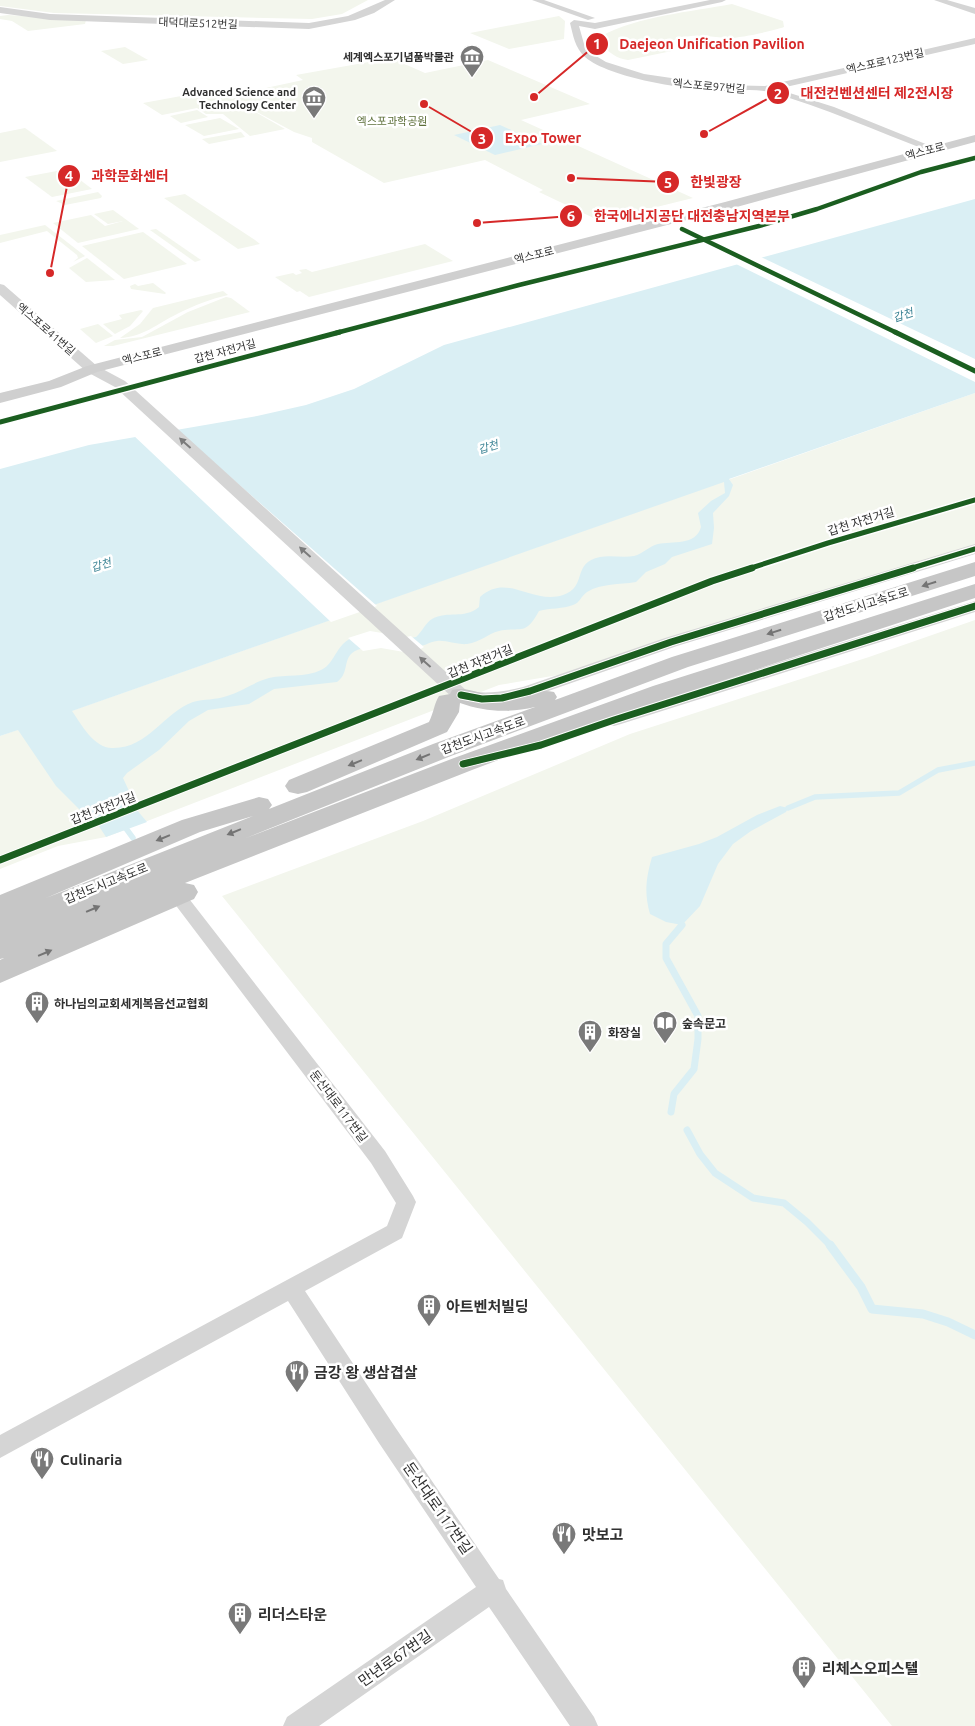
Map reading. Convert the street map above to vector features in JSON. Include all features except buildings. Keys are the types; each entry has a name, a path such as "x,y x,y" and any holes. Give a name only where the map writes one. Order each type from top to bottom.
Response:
{"highway":[{"name":"갑천도시고속도로","path":"0,927 361,781 680,662 975,569"},
{"name":"갑천도시고속도로","path":"0,949 122,897 463,764 662,691 975,592"},
{"path":"0,906 191,826 242,809 438,727 454,698 498,706 524,703 592,682 680,662"},
{"path":"0,972 177,895 541,745 614,720 723,673"},
{"path":"463,764 541,745"},
{"path":"242,809 361,781"}],"main road":[{"name":"엑스포로","path":"0,398 55,384 92,369 729,205 975,138"},
{"name":"엑스포로","path":"0,386 47,374 92,369"}],"street":[{"name":"대덕대로512번길","path":"0,10 50,17 309,26 334,24 355,19 373,12 390,0"},
{"path":"536,0 596,22"},
{"path":"553,6 569,15 573,23 585,26 596,22 722,0"},
{"path":"938,0 975,11"},
{"path":"579,38 596,22"},
{"name":"엑스포로97번길","path":"573,23 580,45 586,54 625,72 693,86 767,88 933,149"},
{"name":"엑스포로123번길","path":"767,88 975,41"},
{"name":"엑스포로41번길","path":"0,288 92,369 98,381 112,385 454,698"},
{"path":"454,698 502,698 530,691 671,642 975,549"},
{"path":"614,720 975,606"},
{"name":"둔산대로117번길","path":"0,1447 395,1232 406,1202 378,1157 177,895"},
{"name":"둔산대로117번길","path":"292,1289 387,1435 494,1589 585,1726"},
{"name":"만년로67번길","path":"296,1726 494,1589"}],"green space":[{"path":"0,0 368,0 342,14 312,19 54,13 0,6"},
{"path":"732,4 783,21 784,27 734,38 681,37 667,44 666,47 672,51 628,60 617,57 601,45 601,36 616,29 648,19"},
{"path":"0,16 86,20 85,24 28,31 12,21 0,19"},
{"path":"559,16 565,21 564,39 509,49 470,33"},
{"path":"125,47 148,60 123,64 101,51"},
{"name":"엑스포과학공원","path":"391,58 425,73 488,60 590,104 521,120 693,198 600,221 539,192 543,190 485,160 384,183 312,142 312,138 294,132 236,101 285,129 250,136 223,114 206,114 197,108 162,115 143,103 214,90 232,99 261,89 303,80 296,75"},
{"path":"197,110 208,117 181,123 170,116"},
{"path":"220,118 239,129 204,136 185,125"},
{"path":"25,128 57,151 0,162 0,133"},
{"path":"241,132 245,137 209,144 202,139"},
{"path":"67,170 92,189 52,197 25,177"},
{"path":"98,192 102,196 101,198 65,205 56,201"},
{"path":"185,194 260,244 238,249 164,198"},
{"path":"113,210 139,229 78,243 53,223 91,215 105,226 123,221 108,224 94,214"},
{"path":"45,225 85,256 73,262 78,258 77,255 47,231 0,243 0,235"},
{"path":"156,229 201,260 195,262 150,230"},
{"path":"143,232 187,264 124,279 82,246"},
{"path":"425,244 453,261 309,297 300,291 297,292 275,277 293,273 296,275 302,273 299,270 306,269 312,272"},
{"path":"87,258 115,280 86,282 69,268"},
{"path":"153,283 166,293 131,289 130,286 135,284 138,286"},
{"path":"223,291 228,295 189,308 143,333 120,338 140,324 153,308"},
{"path":"226,297 231,298 250,312 113,346 104,346 115,340 142,337 188,312"},
{"path":"143,311 130,326 115,334 103,324 122,319 119,315"},
{"path":"98,324 113,336 96,343 80,329"},
{"path":"975,393 975,545 558,675 499,685 106,837 58,846 0,869 0,736"},
{"path":"975,620 975,1726 892,1726 222,896 423,821 630,734 869,657"}],"water":[{"path":"500,125 542,144 495,155 454,135"},
{"name":"갑천","path":"975,199 975,393 729,479 733,485 729,496 713,513 712,544 672,557 665,564 646,572 636,582 593,589 573,605 539,611 530,624 522,629 499,631 472,643 463,644 437,641 418,647 377,646 362,648 351,654 341,678 337,682 274,689 249,704 208,710 189,721 159,750 127,773 123,778 133,796 131,803 147,822 106,837 91,814 80,810 56,786 18,730 0,736 0,469 89,445 257,416 306,405 354,389 444,345","holes":["724,482 725,493 711,501 698,513 701,527 694,537 683,542 655,545 634,556 604,556 591,560 582,570 575,587 563,595 541,596 510,588 490,590 480,597 479,607 473,611 438,616 428,622 416,637 402,638 366,635 351,638 345,642 326,667 321,670 302,675 269,678 227,696 193,702 182,707 146,737 125,747 112,748 99,744 72,711"]},
{"path":"780,806 788,808 786,812 751,831 733,844 718,864 700,906 682,925 666,922 650,914 646,886 652,857 717,837 757,815"}],"pier":[{"path":"759,256 975,359 975,382 734,263"},
{"path":"180,426 176,429 377,606 331,622 132,434"},
{"path":"370,631 406,637 411,636 424,647 419,650 404,652 381,648 363,651 348,638"}],"waterway":[{"path":"788,808 815,797 899,793 938,770 975,763"},
{"path":"122,823 133,838"},
{"path":"671,1112 674,1094 694,1069 698,1039 698,1016 666,958 666,944 682,925"},
{"path":"687,1130 700,1154 715,1173 753,1198 784,1203 830,1245"},
{"path":"830,1245 861,1287 872,1309 923,1314 948,1322 975,1335"}],"cycle path":[{"name":"갑천 자전거길","path":"0,422 519,285 759,226 817,209 921,172 975,158"},
{"path":"682,229 975,371"},
{"name":"갑천 자전거길","path":"0,860 712,581 828,543 975,500"},
{"path":"461,695 482,699 502,698 530,691 671,642 975,549"},
{"path":"463,764 541,745 614,720 975,606"}],"place":[{"name":"세계엑스포기념품박물관","path":"472,78"},
{"name":"Daejeon Unification Pavilion","path":"534,97"},
{"name":"Expo Tower","path":"424,104"},
{"name":"Advanced Science and Technology Center","path":"314,119"},
{"name":"대전컨벤션센터 제2전시장","path":"704,134"},
{"name":"한빛광장","path":"571,178"},
{"name":"한국에너지공단 대전충남지역본부","path":"477,223"},
{"name":"과학문화센터","path":"50,273"},
{"name":"하나님의교회세계복음선교협회","path":"37,1024"},
{"name":"숲속문고","path":"665,1044"},
{"name":"화장실","path":"590,1053"},
{"name":"아트벤처빌딩","path":"429,1327"},
{"name":"금강 왕 생삼겹살","path":"297,1393"},
{"name":"Culinaria","path":"42,1480"},
{"name":"맛보고","path":"564,1555"},
{"name":"리더스타운","path":"240,1635"},
{"name":"리체스오피스텔","path":"804,1689"}]}
